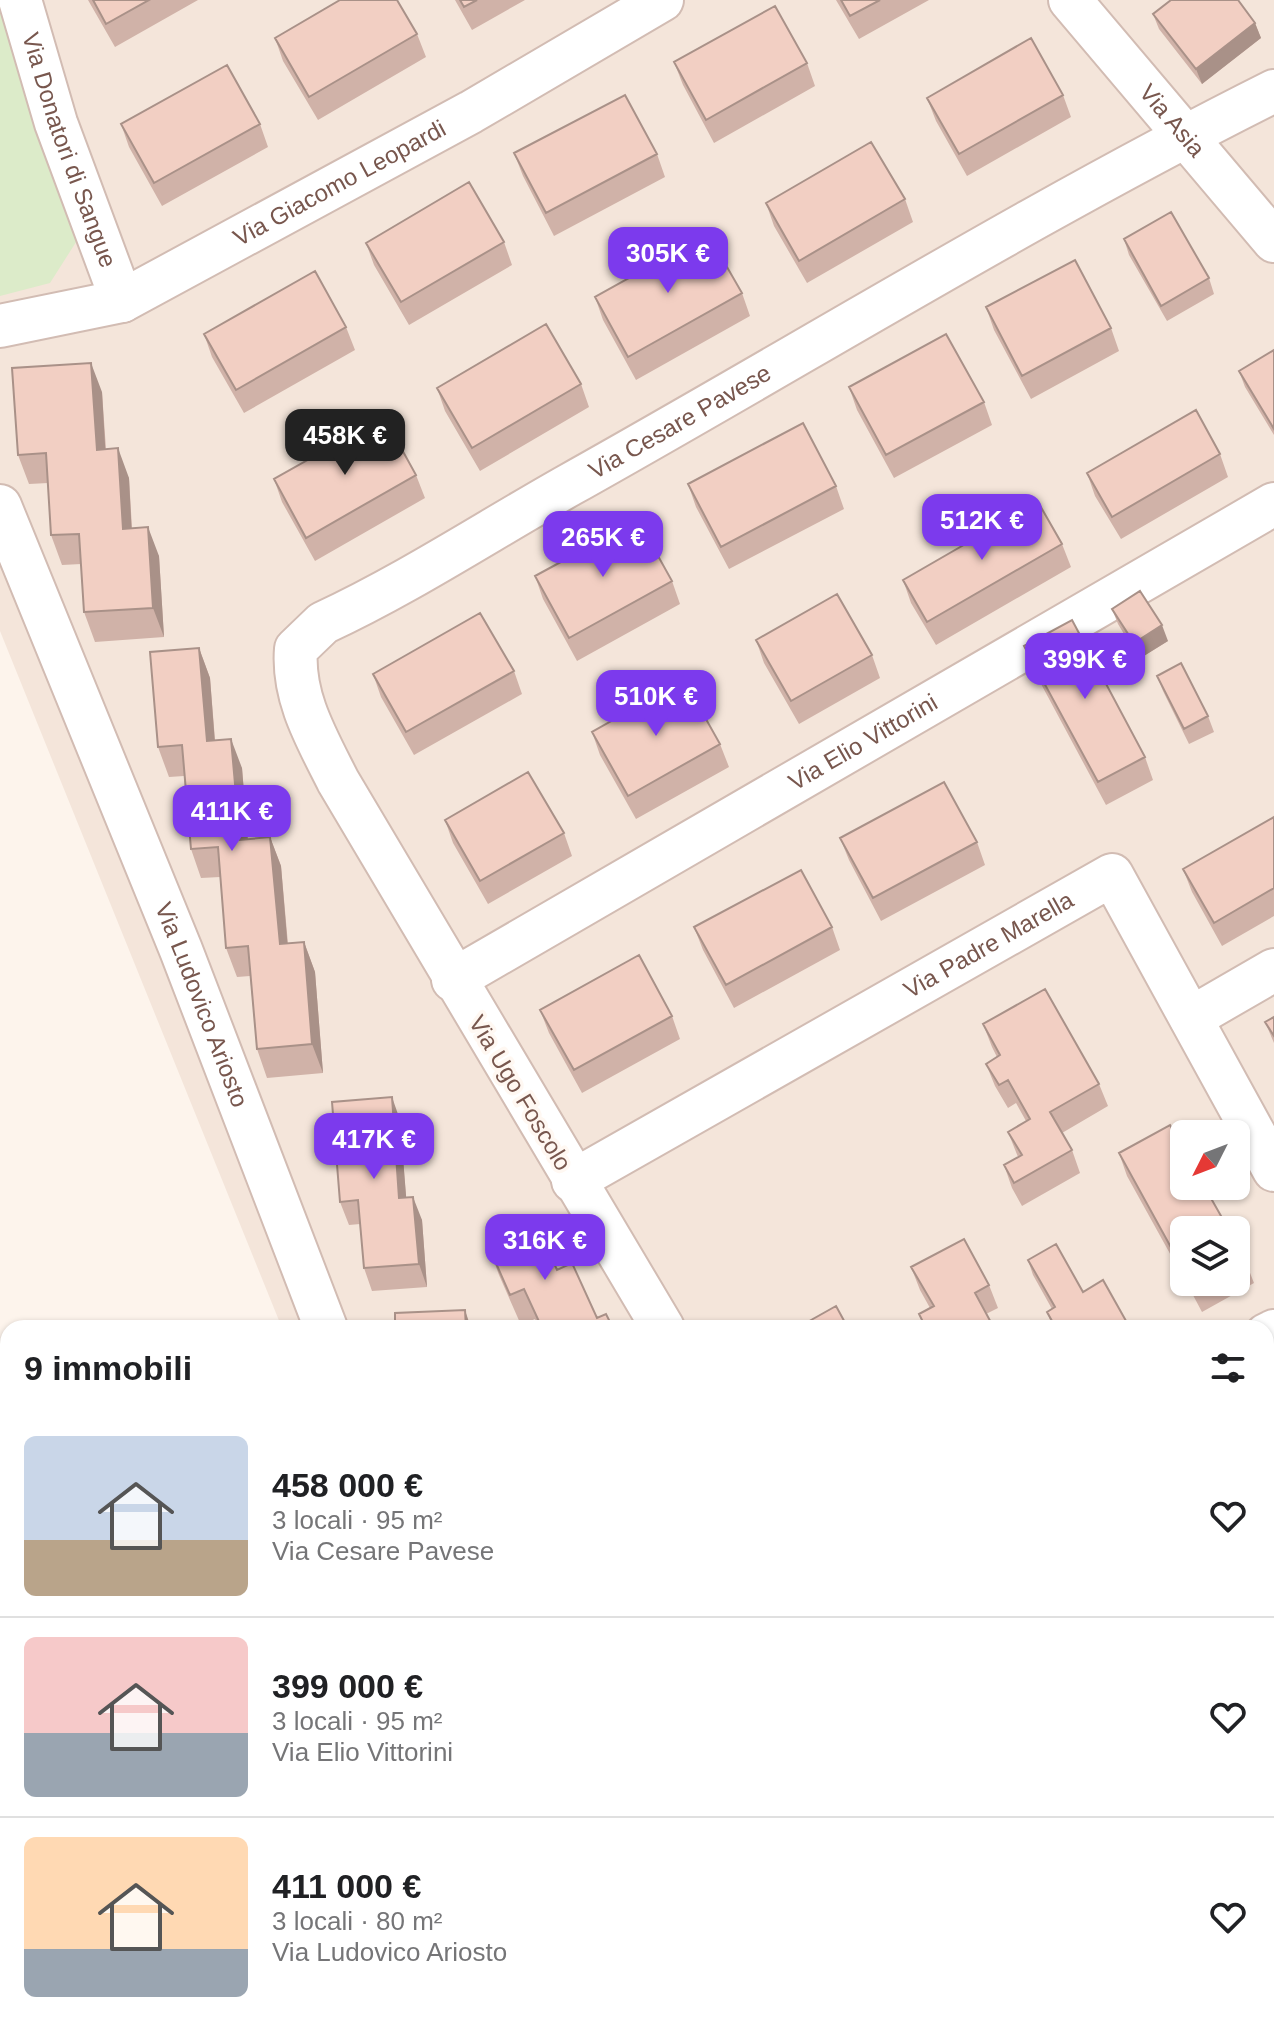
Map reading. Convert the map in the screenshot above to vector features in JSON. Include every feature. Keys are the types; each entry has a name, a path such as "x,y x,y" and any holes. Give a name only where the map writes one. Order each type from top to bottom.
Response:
{"street":[{"name":"Via Donatori di Sangue","path":"20,0 56,123 122,301"},
{"name":"Via Giacomo Leopardi","path":"0,326 122,301 471,112 662,0"},
{"name":"Via Asia","path":"1070,0 1274,241"},
{"name":"Via Cesare Pavese","path":"453,980 321,747 305,713 294,673 296,649 323,623 726,399 932,277 1185,136 1274,91"},
{"name":"Via Elio Vittorini","path":"453,980 1274,504"},
{"name":"Via Ludovico Ariosto","path":"0,506 181,950 323,1320"},
{"name":"Via Padre Marella","path":"573,1181 1112,875 1274,1170"},
{"path":"1191,1018 1274,970"},
{"name":"Via Ugo Foscolo","path":"453,980 658,1320"}],"shaded area":[{"path":"0,0 1274,0 1274,1320 279,1320 0,631"}],"green space":[{"path":"0,5 78,239 50,283 0,296"}],"building":[{"path":"93,0 149,0 106,24"},
{"path":"340,0 397,0 417,34 309,97 275,38"},
{"path":"460,0 477,0 464,7"},
{"path":"841,0 880,0 850,16"},
{"path":"1171,0 1238,0 1255,23 1196,69 1153,14"},
{"path":"775,6 807,63 706,120 674,62"},
{"path":"1031,38 1063,95 959,154 927,98"},
{"path":"227,65 260,124 154,183 121,124"},
{"path":"625,95 657,154 546,213 514,153"},
{"path":"871,142 905,199 799,261 766,203"},
{"path":"469,182 504,242 401,302 366,243"},
{"path":"1171,212 1209,278 1161,306 1124,239"},
{"path":"708,234 742,293 628,357 595,297"},
{"path":"1075,260 1111,328 1022,376 986,307"},
{"path":"315,271 346,327 236,390 204,334"},
{"path":"546,324 581,384 472,448 437,388"},
{"path":"946,334 984,402 886,455 849,387"},
{"path":"1274,350 1274,429 1239,371"},
{"path":"91,363 97,450 118,448 123,529 148,527 153,608 84,612 79,534 51,535 46,453 18,455 12,368"},
{"path":"1196,410 1220,454 1112,517 1087,473"},
{"path":"384,417 416,475 306,538 274,479"},
{"path":"803,423 836,486 721,547 688,484"},
{"path":"1038,502 1062,544 927,622 903,580"},
{"path":"638,520 672,581 569,638 535,576"},
{"path":"1140,591 1162,625 1134,643 1112,609"},
{"path":"837,594 872,655 791,701 756,640"},
{"path":"480,613 514,671 406,732 373,674"},
{"path":"1072,620 1145,757 1098,782 1024,646"},
{"path":"199,648 207,741 231,739 240,840 270,837 280,944 304,942 312,1044 257,1049 248,946 226,948 218,847 191,849 182,745 158,747 150,652"},
{"path":"1181,663 1208,716 1184,729 1157,676"},
{"path":"684,680 720,744 628,796 592,732"},
{"path":"528,772 564,833 480,881 445,820"},
{"path":"944,782 977,842 873,898 840,838"},
{"path":"1274,817 1274,888 1214,923 1183,869"},
{"path":"801,870 832,927 726,985 694,927"},
{"path":"639,955 672,1016 574,1070 540,1010"},
{"path":"1045,989 1099,1084 1050,1112 1072,1150 1014,1183 1004,1165 1022,1155 1008,1132 1030,1119 1008,1080 999,1085 986,1064 1000,1055 983,1024"},
{"path":"1274,1017 1274,1036 1265,1022"},
{"path":"392,1097 399,1198 413,1197 419,1264 364,1268 358,1200 340,1202 332,1102"},
{"path":"1170,1125 1170,1200 1212,1200 1221,1216 1170,1216 1170,1246 1119,1153"},
{"path":"536,1223 557,1270 572,1263 597,1318 606,1314 609,1320 538,1320 524,1289 510,1295 488,1245"},
{"path":"964,1239 989,1285 975,1293 990,1320 922,1320 919,1314 934,1306 911,1267"},
{"path":"1056,1244 1083,1292 1103,1280 1126,1320 1052,1320 1047,1312 1055,1307 1028,1260"},
{"path":"836,1306 844,1320 811,1320"},
{"path":"465,1310 466,1320 395,1320 395,1313"}]}
